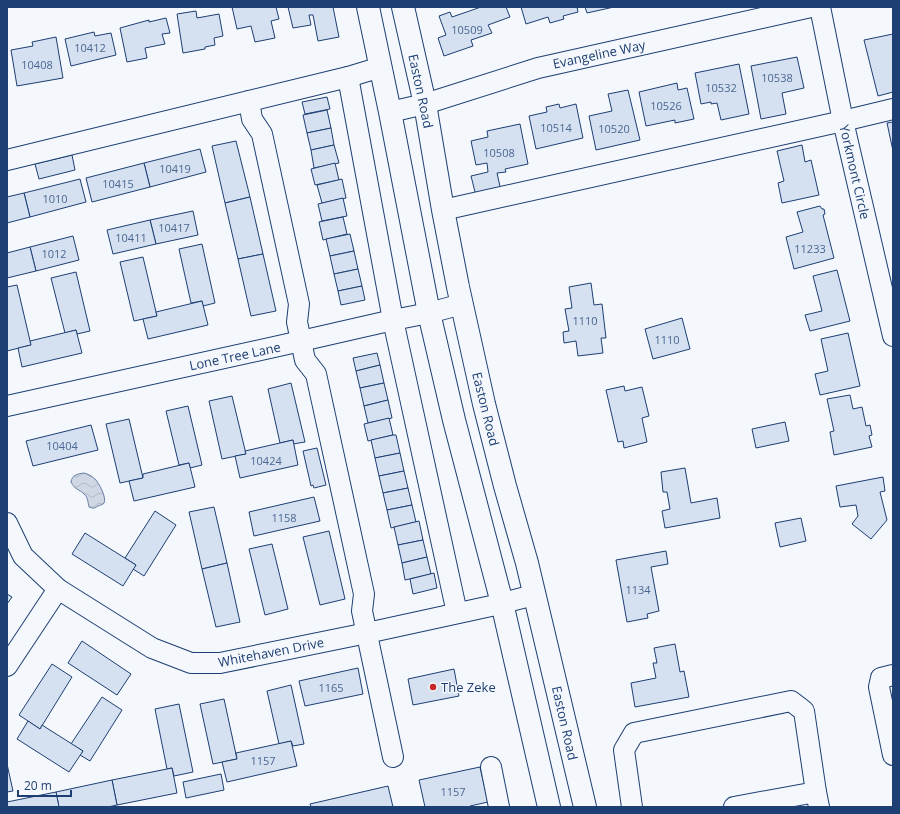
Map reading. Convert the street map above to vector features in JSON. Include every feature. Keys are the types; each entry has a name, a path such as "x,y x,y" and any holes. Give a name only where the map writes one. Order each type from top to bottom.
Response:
{"main road":[{"path":"368,7 430,314 454,420 502,603 549,807"},
{"name":"Easton Road","path":"403,7 425,104 443,210 484,404 527,563 585,807"}],"street":[{"name":"Evangeline Way","path":"390,112 425,104 538,68 811,7"},
{"name":"Yorkmont Circle","path":"820,7 843,121 893,336"},
{"path":"7,160 348,77 381,67"},
{"path":"348,77 393,320 457,613"},
{"path":"249,101 252,119 262,134 299,304 297,322 305,360 316,374 364,594 362,611 393,757"},
{"path":"443,210 893,109"},
{"name":"Lone Tree Lane","path":"7,406 393,320 430,314 462,304"},
{"name":"Whitehaven Drive","path":"7,523 23,556 58,589 152,648 191,662 220,663 366,633 534,595"},
{"path":"7,666 58,589"},
{"path":"893,675 881,678 879,687 893,755"},
{"path":"632,807 624,750 634,733 791,701 804,711 818,800 734,807"},
{"path":"491,767 499,807"}],"water":[{"path":"84,473 93,477 99,484 105,501 103,504 94,508 89,507 88,500 85,495 71,482 74,476"}],"building":[{"path":"232,7 276,7 279,19 271,21 275,38 255,42 251,26 237,29"},
{"path":"288,7 333,7 339,37 318,41 313,15 309,15 311,25 293,28"},
{"path":"481,7 506,7 510,17 488,25 492,33 471,40 473,46 444,56 438,38 446,35 439,16 450,12 452,17"},
{"path":"521,7 577,7 578,12 563,16 564,19 550,23 548,17 526,24"},
{"path":"585,7 614,7 587,13"},
{"path":"196,11 197,18 219,14 223,36 214,38 215,45 205,47 205,49 183,53 177,14"},
{"path":"166,18 170,33 162,34 165,44 145,48 147,58 127,62 120,28 149,20 149,22"},
{"path":"94,32 95,36 111,33 116,55 71,66 65,39"},
{"path":"893,34 893,92 878,96 864,40"},
{"path":"56,37 63,78 17,86 11,50 33,46 32,42"},
{"path":"797,57 804,88 782,93 786,114 761,119 751,66"},
{"path":"739,64 749,114 721,120 717,103 711,104 711,102 701,104 695,73"},
{"path":"677,83 678,90 687,88 694,119 675,123 675,120 646,126 639,92"},
{"path":"628,90 640,140 596,150 589,116 612,111 608,94"},
{"path":"327,97 330,109 305,114 302,102"},
{"path":"559,104 560,108 576,104 583,138 536,149 529,116 547,112 546,107"},
{"path":"327,110 331,128 307,133 303,115"},
{"path":"893,122 893,151 887,123"},
{"path":"520,124 528,164 505,169 506,172 497,173 501,191 476,196 471,176 488,172 487,163 476,165 471,141 488,137 487,131"},
{"path":"331,128 334,145 311,150 307,133"},
{"path":"236,141 250,197 225,203 212,146"},
{"path":"334,145 339,163 314,168 311,150"},
{"path":"802,145 805,162 811,160 819,195 782,203 778,183 784,181 777,151"},
{"path":"200,149 206,172 150,187 144,163"},
{"path":"72,155 75,170 39,179 35,164"},
{"path":"144,163 150,187 92,202 86,178"},
{"path":"335,163 339,180 315,185 311,169"},
{"path":"80,179 86,202 30,217 24,193"},
{"path":"342,179 346,198 322,203 317,185"},
{"path":"24,193 30,217 7,223 7,197"},
{"path":"250,197 263,254 238,259 225,203"},
{"path":"343,198 347,216 322,221 318,204"},
{"path":"820,206 824,209 825,214 823,215 834,258 794,269 786,237 803,232 797,212"},
{"path":"193,211 198,235 156,244 150,220"},
{"path":"343,217 347,234 323,240 319,222"},
{"path":"150,220 156,244 113,254 107,230"},
{"path":"350,234 354,251 330,256 326,239"},
{"path":"73,236 79,260 36,271 30,247"},
{"path":"202,244 215,303 203,306 202,301 191,303 179,249"},
{"path":"30,247 36,271 7,278 7,253"},
{"path":"354,251 358,269 334,274 330,256"},
{"path":"263,254 276,311 251,316 238,259"},
{"path":"143,257 157,316 134,321 120,262"},
{"path":"358,269 362,286 338,291 334,274"},
{"path":"837,270 850,321 810,331 805,315 822,311 813,276"},
{"path":"76,272 90,331 77,334 76,330 65,333 51,278"},
{"path":"591,283 594,305 602,304 606,338 601,338 603,353 578,356 576,341 564,343 563,332 569,331 565,309 572,308 569,287"},
{"path":"17,285 31,345 7,351 7,287"},
{"path":"362,286 365,300 341,305 338,291"},
{"path":"202,301 208,325 148,339 143,319 157,316 156,312"},
{"path":"682,318 690,349 653,359 645,329"},
{"path":"76,330 82,353 22,367 18,348 31,345 30,341"},
{"path":"848,333 860,386 820,395 815,374 828,371 821,339"},
{"path":"377,353 380,365 356,371 353,358"},
{"path":"380,365 384,383 360,388 356,371"},
{"path":"291,383 305,442 293,444 293,440 280,443 268,389"},
{"path":"384,383 388,400 364,406 360,388"},
{"path":"624,386 625,391 642,387 649,416 642,418 647,442 624,448 623,441 618,442 606,390"},
{"path":"850,395 853,409 862,407 866,426 870,425 872,435 869,436 872,447 834,455 830,432 834,431 827,399"},
{"path":"232,396 246,454 222,459 209,401"},
{"path":"388,400 392,418 368,423 364,406"},
{"path":"188,406 202,465 190,468 189,463 179,465 166,411"},
{"path":"389,418 393,435 368,441 364,424"},
{"path":"129,419 143,478 120,483 106,424"},
{"path":"785,422 789,441 756,448 752,429"},
{"path":"91,425 98,450 33,466 26,441"},
{"path":"396,435 400,453 375,458 371,440"},
{"path":"293,440 298,465 240,478 235,456 246,454 245,451"},
{"path":"317,448 326,485 314,488 313,485 311,486 303,451"},
{"path":"400,453 404,471 379,476 375,458"},
{"path":"189,463 195,487 134,501 129,481 143,478 143,474"},
{"path":"685,468 691,503 717,498 720,518 665,528 662,511 670,509 667,492 663,492 661,472"},
{"path":"404,471 408,488 383,493 379,476"},
{"path":"883,477 885,491 880,492 887,520 871,539 852,524 858,516 856,505 840,507 836,486"},
{"path":"408,488 412,505 387,510 383,493"},
{"path":"314,497 320,521 254,536 249,512"},
{"path":"412,505 416,522 391,528 387,510"},
{"path":"214,507 227,563 202,569 189,512"},
{"path":"155,511 176,525 144,576 133,569 136,565 125,558"},
{"path":"801,518 806,541 780,547 775,523"},
{"path":"419,521 423,540 398,545 394,527"},
{"path":"329,531 345,599 320,605 303,537"},
{"path":"85,533 136,565 123,586 72,554"},
{"path":"423,540 427,557 402,563 398,545"},
{"path":"272,544 288,609 265,615 249,549"},
{"path":"666,551 668,564 651,567 659,611 647,614 648,618 627,622 616,560"},
{"path":"427,557 431,574 405,580 402,563"},
{"path":"227,563 240,622 216,627 202,569"},
{"path":"434,573 437,588 413,594 410,579"},
{"path":"7,594 12,597 7,604"},
{"path":"82,641 131,674 117,695 68,663"},
{"path":"675,644 680,672 684,671 689,697 635,707 631,683 656,678 653,663 657,663 654,648"},
{"path":"52,664 72,677 40,729 19,715"},
{"path":"358,668 363,694 305,706 299,681"},
{"name":"The Zeke","path":"454,669 459,696 413,705 408,679"},
{"path":"291,685 304,744 293,746 291,741 279,744 267,691"},
{"path":"102,697 122,710 90,761 80,755 83,751 71,744"},
{"path":"224,699 237,759 213,764 200,704"},
{"path":"179,704 193,772 174,776 172,768 167,769 155,709"},
{"path":"28,721 40,729 42,725 83,751 69,772 17,739"},
{"path":"291,741 297,766 227,782 222,762 237,759 236,753"},
{"path":"7,764 13,791 7,792"},
{"path":"480,767 488,802 470,807 425,807 419,780"},
{"path":"172,768 177,793 117,805 112,780"},
{"path":"221,774 224,790 186,798 183,782"},
{"path":"112,780 117,805 108,807 59,807 56,792"},
{"path":"388,786 393,807 311,807 310,804"},
{"path":"56,792 59,807 7,807 7,802"}],"place":[{"name":"The Zeke","path":"433,687"}]}
